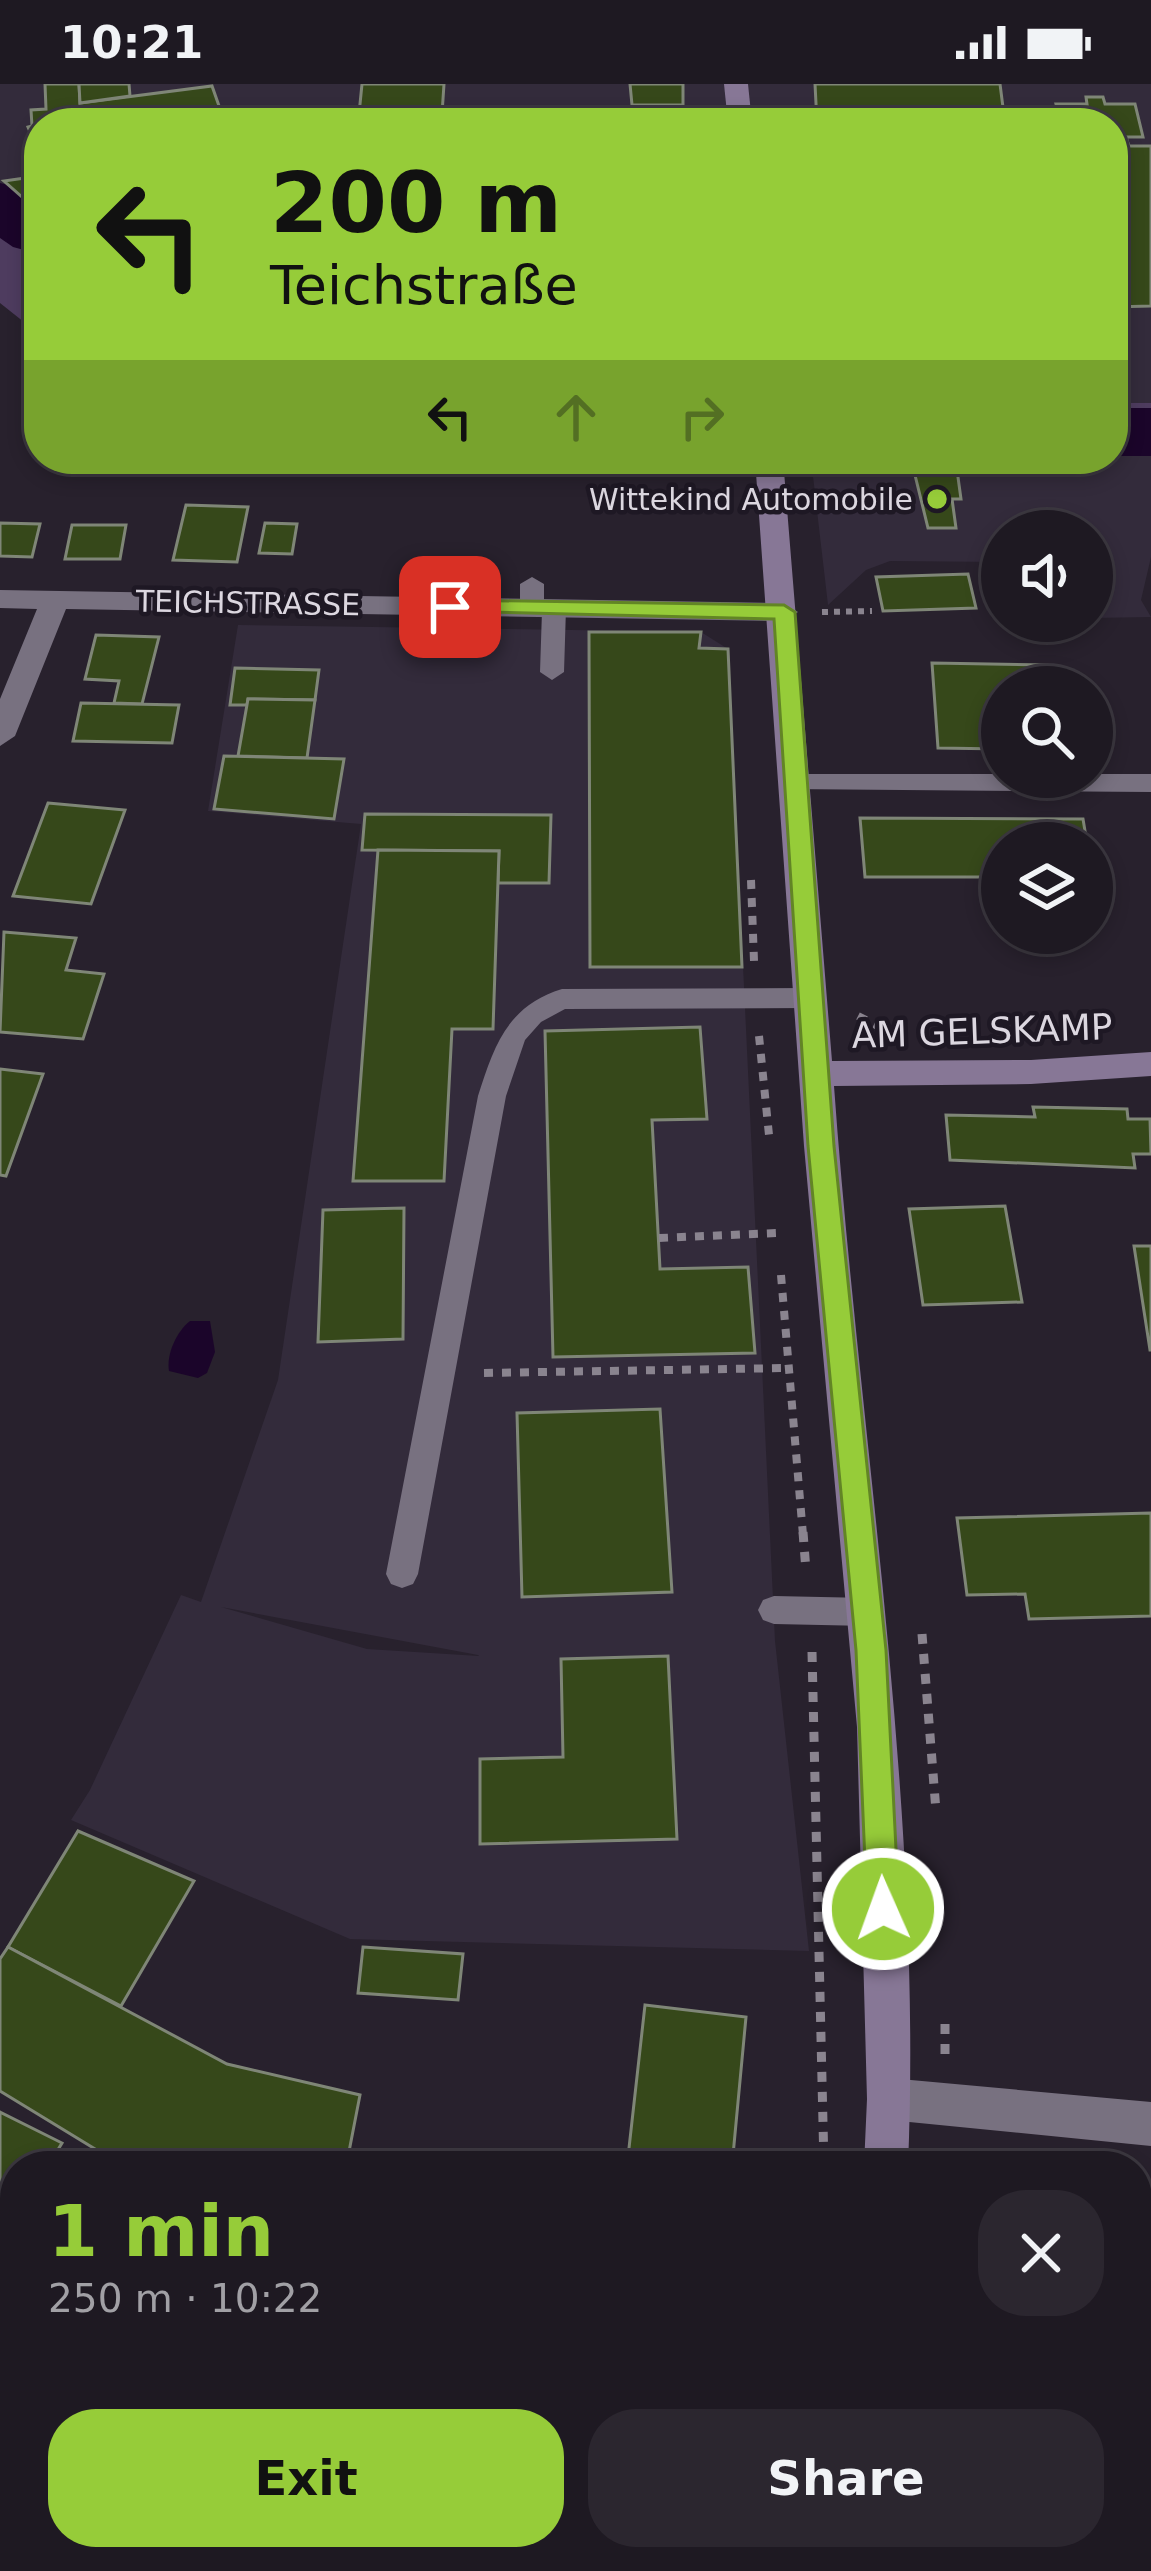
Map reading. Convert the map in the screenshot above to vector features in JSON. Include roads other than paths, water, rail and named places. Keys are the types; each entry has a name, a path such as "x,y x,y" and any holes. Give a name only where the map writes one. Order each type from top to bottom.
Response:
{"street":[{"path":"770,474 816,1074 877,1727 887,2151"},
{"name":"TEICHSTRASSE","path":"0,599 650,598 784,612"},
{"path":"0,736 55,600"},
{"name":"AM GELSKAMP","path":"816,1074 1031,1072 1151,1064"},
{"path":"889,2099 1151,2124"}],"lane":[{"path":"539,600 552,672"},
{"path":"796,783 1151,782"},
{"path":"402,1574 492,1096 509,1041 530,1010 562,999 810,998"},
{"path":"774,1610 868,1612"}],"waterway":[{"path":"0,204 24,221"},
{"path":"1128,432 1151,432"}],"place":[{"name":"Wittekind Automobile","path":"937,499"}]}
